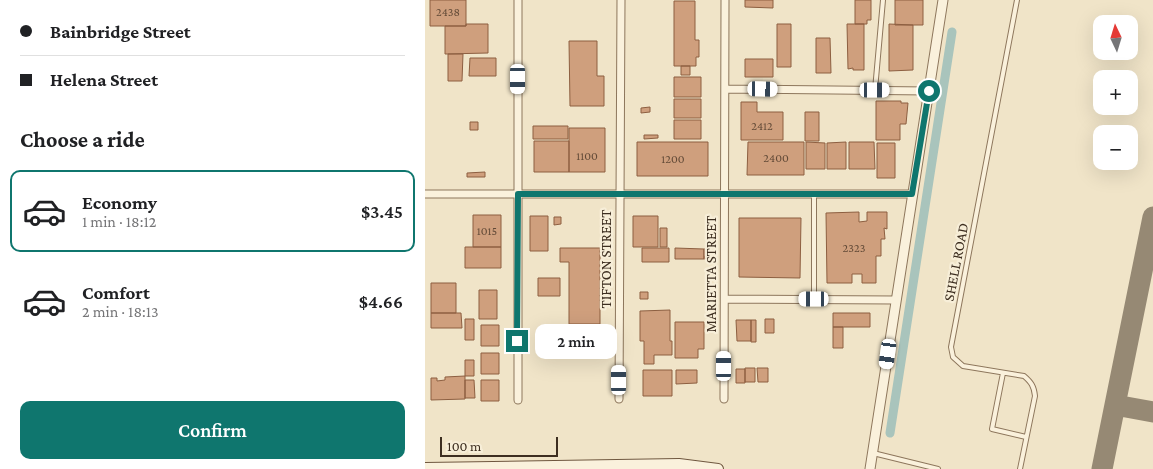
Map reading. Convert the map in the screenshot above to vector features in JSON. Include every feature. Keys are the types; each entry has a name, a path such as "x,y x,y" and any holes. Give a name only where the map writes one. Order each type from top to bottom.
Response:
{"main road":[{"path":"425,468 679,464 718,469"}],"street":[{"path":"517,400 518,0"},
{"name":"TIFTON STREET","path":"619,399 621,0"},
{"name":"MARIETTA STREET","path":"724,399 725,0"},
{"path":"870,469 895,300 944,1"},
{"path":"725,89 929,91"},
{"path":"425,194 912,194"},
{"path":"725,299 895,300"},
{"path":"862,469 873,453"}],"lane":[{"path":"875,90 883,0"},
{"name":"SHELL ROAD","path":"1017,0 951,347 953,357 963,366 1024,376 1034,388 1035,396 1020,469"},
{"path":"814,194 814,299"},
{"path":"1003,373 992,429 1026,437"},
{"path":"873,453 938,469"}],"building":[{"path":"430,0 466,0 466,26 430,26"},
{"path":"745,0 773,0 773,8 745,7"},
{"path":"855,0 871,0 871,20 867,20 867,24 855,24"},
{"path":"895,0 923,0 923,25 895,25"},
{"path":"674,1 695,1 695,40 699,40 699,57 696,57 696,66 674,66"},
{"path":"466,24 488,24 488,53 445,54 445,26 466,26"},
{"path":"777,24 791,24 791,67 777,67"},
{"path":"847,24 864,24 864,70 848,69"},
{"path":"889,24 913,25 913,70 889,71"},
{"path":"816,38 830,38 831,73 816,73"},
{"path":"569,41 597,41 597,76 604,76 604,106 570,106"},
{"path":"448,54 463,54 462,81 448,81"},
{"path":"470,58 496,58 496,76 469,76"},
{"path":"745,59 773,59 773,77 745,77"},
{"path":"681,66 690,66 690,75 681,75"},
{"path":"674,77 701,77 701,97 674,97"},
{"path":"674,99 701,99 701,118 674,118"},
{"path":"876,101 901,101 901,103 908,103 906,124 900,124 900,140 876,140"},
{"path":"741,102 757,102 757,112 783,112 783,140 741,140"},
{"path":"650,107 650,112 641,113 641,108"},
{"path":"805,112 819,112 819,141 805,141"},
{"path":"674,120 701,120 701,139 674,139"},
{"path":"470,122 478,122 478,130 470,130"},
{"path":"533,126 568,126 568,139 533,139"},
{"path":"569,128 605,128 605,172 569,172"},
{"path":"644,135 658,135 658,138 644,139"},
{"path":"534,141 569,141 569,172 534,172"},
{"path":"637,142 708,142 708,176 637,176"},
{"path":"748,142 804,142 804,175 747,175"},
{"path":"806,142 825,143 825,169 806,169"},
{"path":"846,142 846,169 827,169 827,143"},
{"path":"849,142 874,142 875,169 849,169"},
{"path":"877,143 895,143 895,178 877,178"},
{"path":"485,172 485,177 467,177 467,173"},
{"path":"859,212 859,222 867,221 867,212 887,212 887,229 884,228 885,239 881,239 881,256 876,256 876,283 862,283 862,274 852,274 852,283 827,283 826,213"},
{"path":"473,215 501,215 501,247 473,247"},
{"path":"530,216 548,216 548,251 530,251"},
{"path":"633,216 658,216 658,247 633,247"},
{"path":"554,217 561,217 561,224 554,225"},
{"path":"739,218 801,218 800,278 739,277"},
{"path":"660,228 667,228 667,247 660,247"},
{"path":"465,247 501,247 501,268 465,268"},
{"path":"560,248 600,248 600,324 569,324 569,262 560,262"},
{"path":"642,248 669,248 669,262 642,262"},
{"path":"675,248 704,249 704,259 675,259"},
{"path":"704,249 710,249 710,259 704,259"},
{"path":"538,278 560,278 560,296 538,296"},
{"path":"431,283 456,283 456,313 431,313"},
{"path":"479,290 497,290 497,319 479,319"},
{"path":"640,292 648,292 648,299 640,299"},
{"path":"670,310 672,355 654,355 654,364 644,364 644,341 640,341 640,311"},
{"path":"431,313 461,313 462,328 431,328"},
{"path":"833,313 870,313 870,327 833,327"},
{"path":"465,319 474,319 474,340 465,340"},
{"path":"765,319 774,319 774,333 765,333"},
{"path":"736,320 751,320 751,341 737,341"},
{"path":"751,320 756,320 756,342 751,342"},
{"path":"675,322 704,322 704,349 698,349 698,358 675,358"},
{"path":"481,325 499,325 499,346 481,346"},
{"path":"833,327 843,327 843,348 833,348"},
{"path":"481,353 499,353 499,374 481,374"},
{"path":"465,360 474,360 474,376 465,376"},
{"path":"745,368 755,368 755,382 745,382"},
{"path":"757,368 768,368 768,382 758,382"},
{"path":"736,369 745,369 745,383 736,383"},
{"path":"643,370 672,370 672,396 643,396"},
{"path":"676,370 697,370 697,383 676,384"},
{"path":"465,376 465,399 431,400 431,378 437,378 437,381 445,380 445,377"},
{"path":"465,380 474,380 475,398 465,398"},
{"path":"481,380 499,380 499,401 481,401"}],"waterway":[{"path":"890,433 952,32"}],"taxiway":[{"path":"1102,469 1153,217"},
{"path":"1115,405 1153,412"}],"route":[{"path":"517,341 518,194 912,194 929,91"}]}
